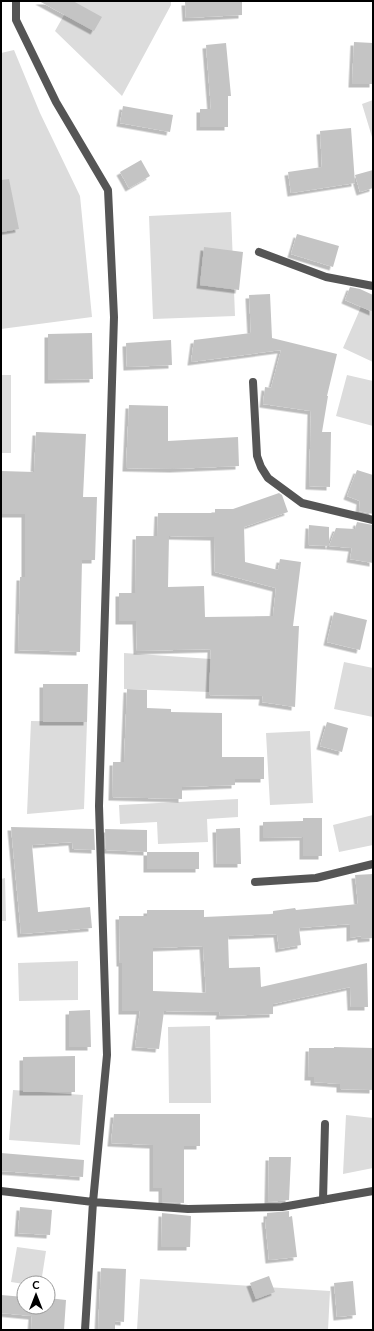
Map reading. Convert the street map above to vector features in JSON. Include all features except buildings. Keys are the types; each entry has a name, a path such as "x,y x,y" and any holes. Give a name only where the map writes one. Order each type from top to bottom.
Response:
{"lane":[{"path":"16,1 16,20 56,102 108,190 114,317 99,806 107,1054 93,1202 85,1330"},
{"path":"260,252 326,277 373,286"},
{"path":"253,382 257,456 261,467 268,478 302,503 373,520"},
{"path":"255,882 316,878 373,864"},
{"path":"323,1200 325,1124"},
{"path":"1,1191 93,1202 188,1209 282,1207 373,1191"}],"shaded area":[{"path":"72,1 171,1 171,5 122,96 55,31"},
{"path":"14,50 40,113 80,196 92,317 1,329 1,53"},
{"path":"373,100 373,137 372,137 362,104"},
{"path":"231,212 235,316 153,319 149,216"},
{"path":"361,307 373,312 373,362 343,348"},
{"path":"1,375 11,375 11,453 1,453"},
{"path":"347,375 373,381 373,426 336,416"},
{"path":"124,653 211,659 210,692 124,689"},
{"path":"344,662 373,668 373,717 334,709"},
{"path":"31,721 87,722 84,809 27,814"},
{"path":"310,731 313,803 270,805 266,733"},
{"path":"238,799 238,817 207,819 208,842 158,844 157,822 120,824 119,805"},
{"path":"373,815 373,845 339,852 333,825"},
{"path":"5,878 6,921 1,921 1,879"},
{"path":"78,961 78,1000 19,1001 18,963"},
{"path":"210,1026 211,1103 169,1103 168,1027"},
{"path":"13,1090 83,1095 80,1145 9,1140"},
{"path":"346,1115 373,1118 373,1168 343,1174"},
{"path":"17,1247 46,1251 42,1275 16,1275 16,1283 11,1282"},
{"path":"140,1279 330,1291 328,1330 137,1330"}]}
